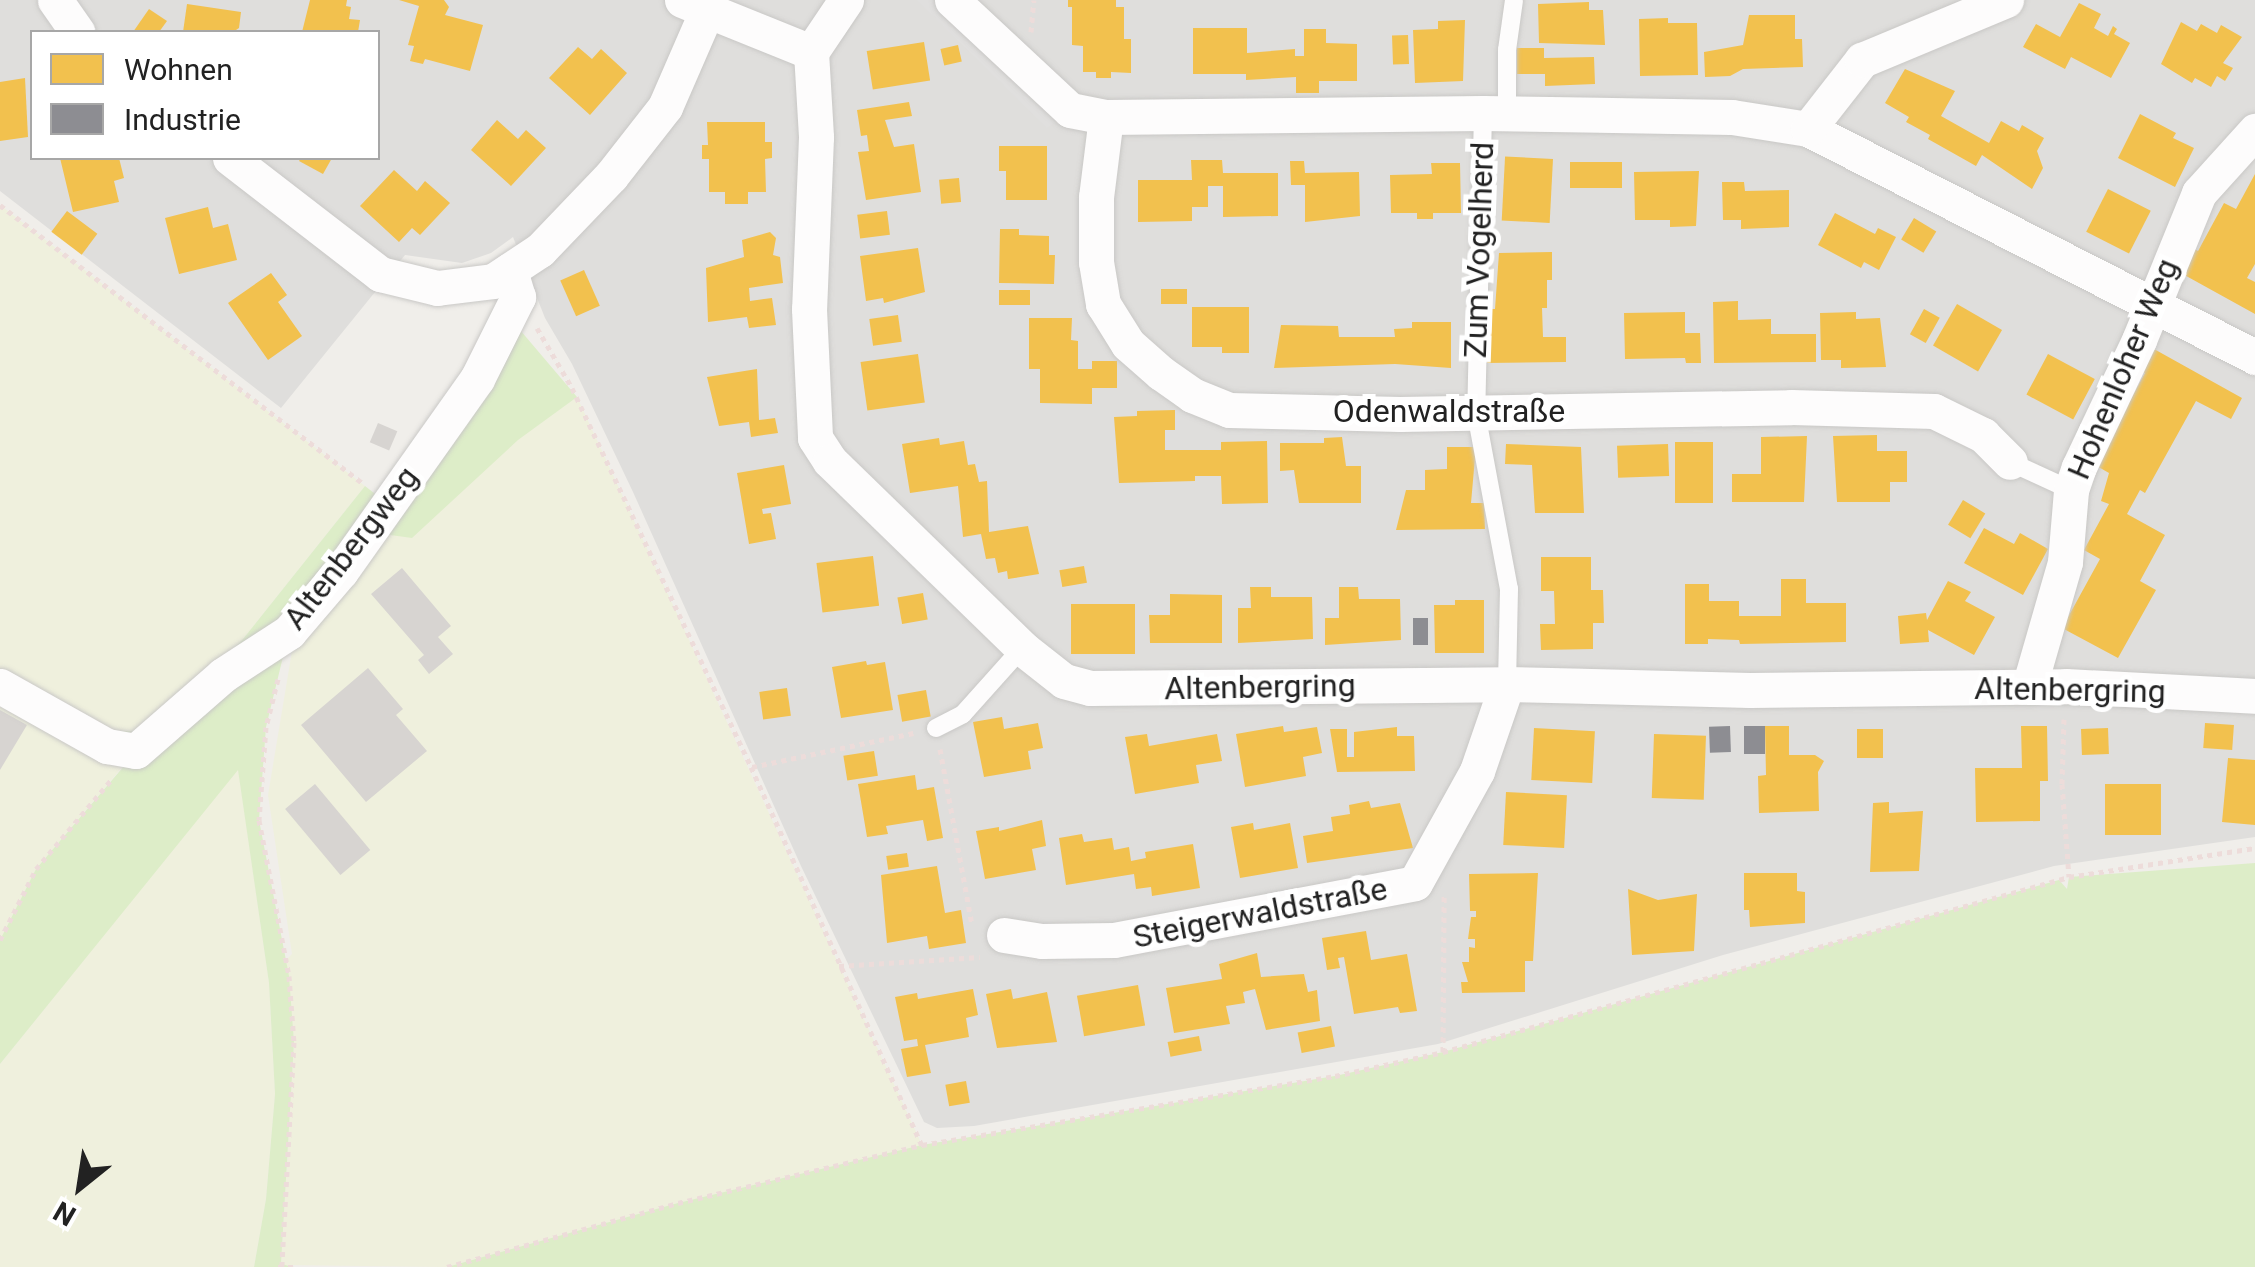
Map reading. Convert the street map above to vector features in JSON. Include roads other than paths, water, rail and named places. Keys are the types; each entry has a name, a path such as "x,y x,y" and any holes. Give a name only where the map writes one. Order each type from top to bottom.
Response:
{"street":[{"path":"55,0 76,30"},
{"path":"233,160 380,274 437,288 493,280 513,287 540,250 665,107 695,4 811,52 846,0"},
{"path":"952,0 1070,110 1106,117 1495,113 1732,117 1808,129 2255,356"},
{"path":"1808,129 1862,60 2006,0"},
{"name":"Altenbergring","path":"811,52 816,137 809,309 815,438 830,461 1022,648 1064,681 1090,688 1507,684 1750,690 2066,686 2255,696"},
{"name":"Odenwaldstraße","path":"1106,117 1096,197 1096,262 1103,304 1128,344 1160,373 1192,395 1229,410 1934,411 1983,435 2010,462"},
{"name":"Hohenloher Weg","path":"2029,687 2066,562 2071,490 2199,193 2255,131"},
{"name":"Altenbergweg","path":"0,686 107,746 136,751 223,676 289,632 389,504 477,379 513,287"},
{"name":"Steigerwaldstraße","path":"1004,935 1042,941 1114,940 1415,884 1477,771 1507,684"}],"lane":[{"name":"Zum Vogelherd","path":"1507,684 1509,589 1476,413 1495,113 1514,0"},
{"path":"2010,462 2071,490"},
{"path":"936,728 962,714 1022,648"}]}
